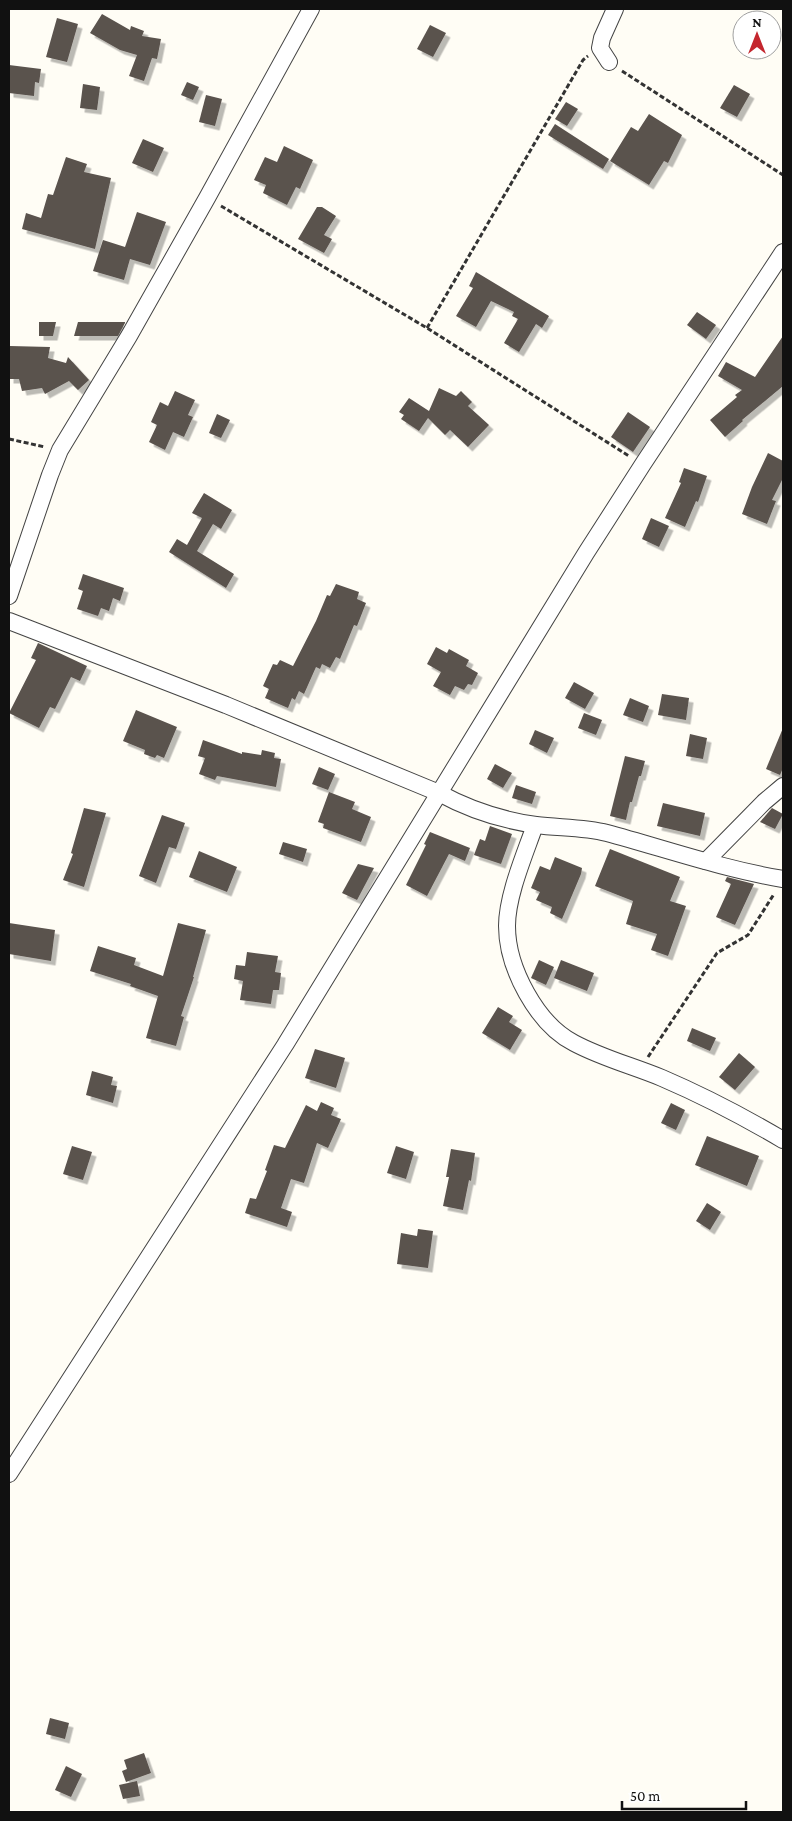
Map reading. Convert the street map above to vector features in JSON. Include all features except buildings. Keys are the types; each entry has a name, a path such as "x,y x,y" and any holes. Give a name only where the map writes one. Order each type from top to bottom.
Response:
{"street":[{"path":"9,596 60,450 129,336 311,9"},
{"path":"609,62 600,48 602,38 615,9"},
{"path":"9,1474 286,1045 439,793 643,464 783,252"},
{"path":"9,621 226,704 439,793 486,815 535,824 606,833 706,861 779,885"},
{"path":"706,861 764,802 783,786"},
{"path":"535,824 509,909 507,926 508,941 520,978 533,1004 551,1026 573,1043 725,1107 783,1140"}],"path":[{"path":"427,328 583,60 588,56 594,54 609,62 783,175"},
{"path":"207,198 427,328 643,464"},
{"path":"9,439 60,450"},
{"path":"640,1070 717,953 748,935 779,885"}]}
